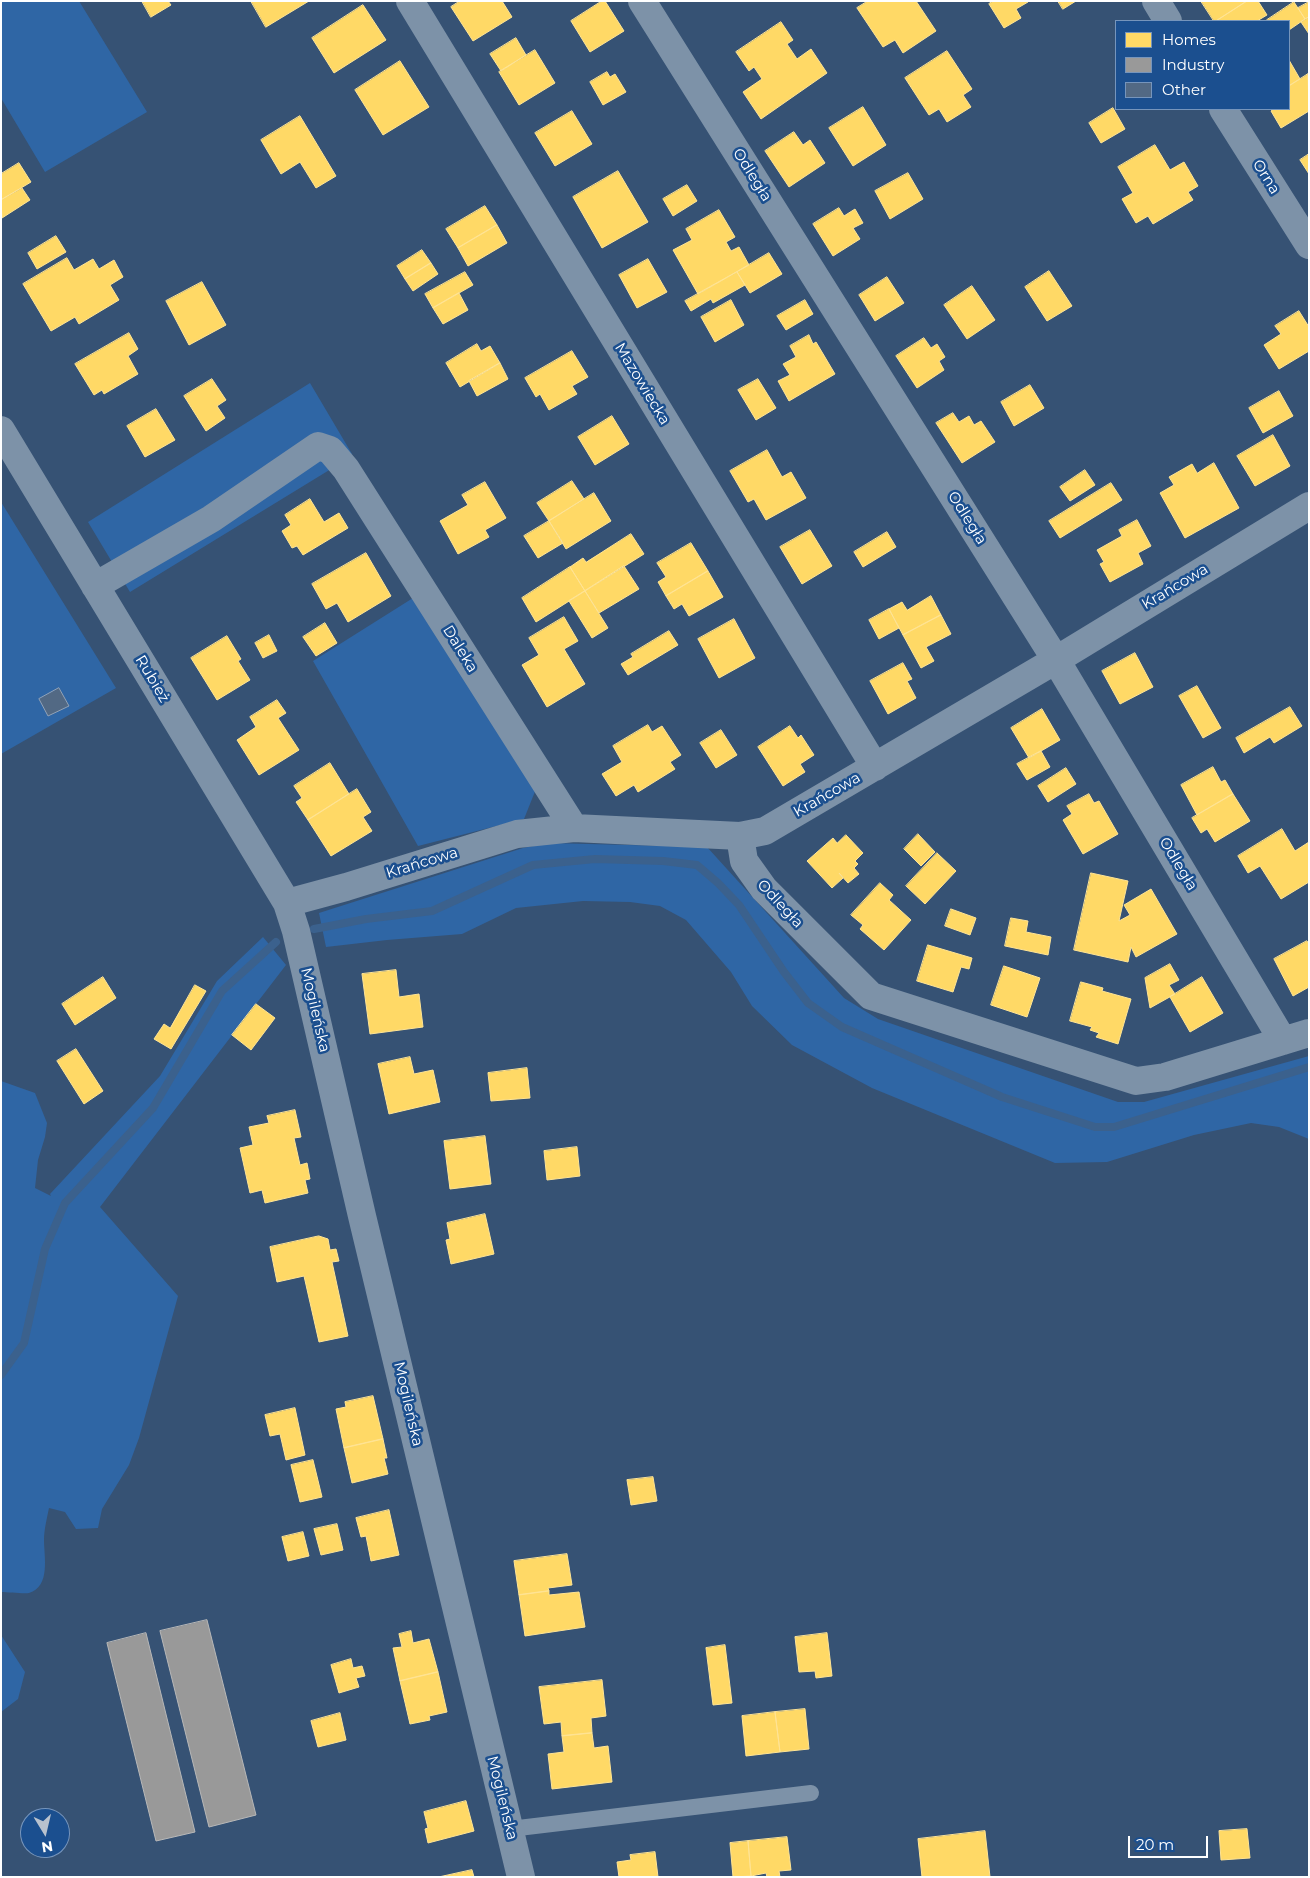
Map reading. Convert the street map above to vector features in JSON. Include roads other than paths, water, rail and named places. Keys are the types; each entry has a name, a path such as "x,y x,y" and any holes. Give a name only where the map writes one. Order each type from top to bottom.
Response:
{"street":[{"name":"Mazowiecka","path":"410,1 875,767"},
{"name":"Odległa","path":"642,1 1056,660 1296,1037 1165,1077 1136,1081 870,996 764,889 744,861 740,836"},
{"path":"1156,1 1167,20"},
{"name":"Orna","path":"1224,110 1309,246"},
{"name":"Rubież","path":"1,430 287,903 296,931"},
{"name":"Daleka","path":"95,586 211,519 318,446 330,450 346,469 574,828"},
{"name":"Krańcowa","path":"287,903 346,887 517,834 574,828 740,836 765,831 1056,660 1309,506"},
{"name":"Mogileńska","path":"296,931 521,1877"}],"lane":[{"path":"510,1829 811,1793"}],"waterway":[{"path":"314,929 366,919 432,911 533,865 595,859 663,861 697,865 739,905 784,972 808,1003 842,1027 1002,1097 1095,1127 1114,1127 1309,1067"},
{"path":"1,1375 24,1343 45,1249 65,1203 153,1108 222,991 276,942"}]}
